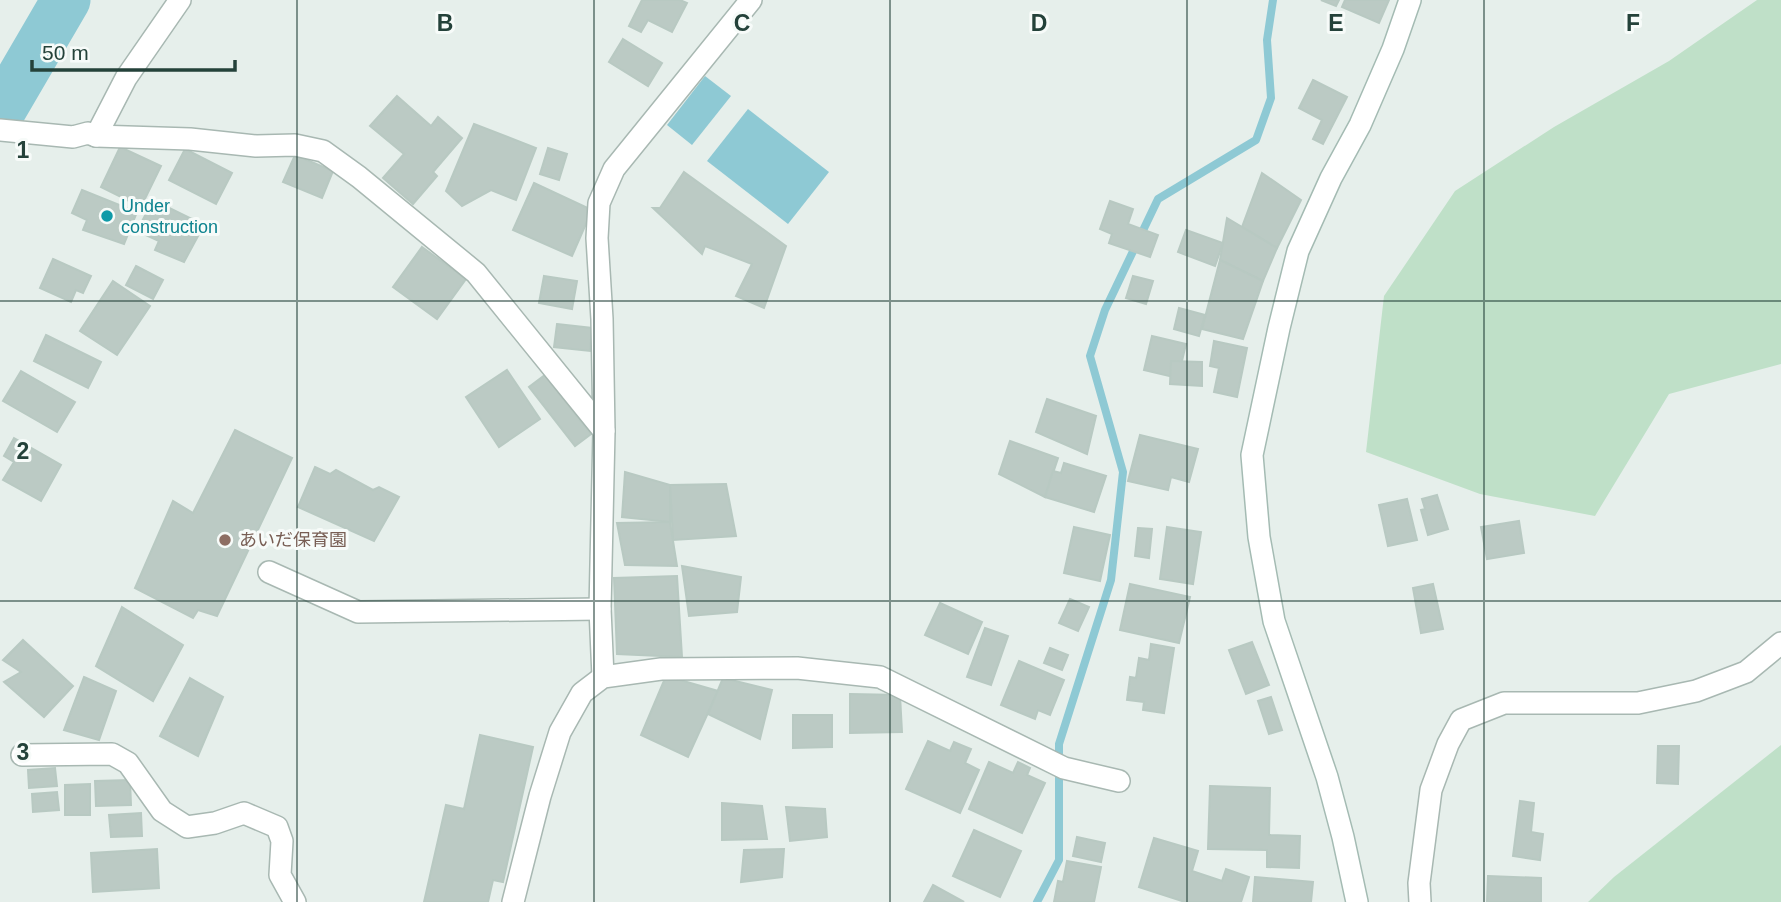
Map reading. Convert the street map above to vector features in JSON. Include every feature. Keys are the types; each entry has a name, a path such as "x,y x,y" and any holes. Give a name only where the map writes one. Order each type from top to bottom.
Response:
{"street":[{"path":"96,136 126,78 180,0"},
{"path":"603,677 600,609 604,431 597,238 600,203 614,169 751,0"},
{"path":"1357,902 1327,777 1273,621 1259,537 1252,455 1298,251 1331,178 1360,125 1393,49 1410,0"},
{"path":"0,130 73,137 88,133 96,136 190,139 256,146 295,145 323,151 359,177 476,273 604,431"},
{"path":"269,572 358,612 600,609"},
{"path":"1420,902 1419,883 1431,790 1448,744 1461,720 1504,703 1638,703 1696,691 1746,673 1781,643"},
{"path":"513,902 540,796 560,732 582,693 603,677 661,669 797,668 880,677 1064,768 1119,781"},
{"path":"22,755 112,754 128,763 162,811 187,827 215,823 244,814 277,827 282,842 280,876 295,902"}],"green space":[{"path":"1757,0 1781,0 1781,364 1669,394 1595,516 1480,494 1366,452 1384,296 1455,191 1554,127 1669,61"},
{"path":"1781,745 1781,902 1588,902 1614,877"}],"water":[{"path":"705,76 731,96 692,145 667,125"},
{"path":"748,109 829,172 788,224 707,161"}],"building":[{"path":"642,0 680,0 687,3 672,32 648,20 641,32 629,26"},
{"path":"1321,0 1339,0 1336,6"},
{"path":"1345,0 1389,0 1379,23 1342,7"},
{"path":"623,39 662,63 648,86 609,62"},
{"path":"1313,80 1347,97 1323,144 1313,139 1322,120 1299,108"},
{"path":"397,96 431,126 438,117 462,138 433,172 437,176 413,204 383,178 404,154 370,126"},
{"path":"474,124 536,148 516,200 491,190 462,206 446,191"},
{"path":"120,147 161,166 141,207 101,187"},
{"path":"548,148 567,154 559,180 540,174"},
{"path":"185,149 232,173 216,204 169,180"},
{"path":"295,155 333,171 322,198 283,182"},
{"path":"684,172 786,246 764,308 736,296 752,264 705,246 702,254 653,208 660,208"},
{"path":"1262,173 1301,200 1277,248 1242,227"},
{"path":"534,183 592,210 572,256 513,230"},
{"name":"Under construction","path":"82,190 137,212 124,244 83,230 87,220 72,213"},
{"path":"153,200 204,225 184,262 155,250 159,241 137,231"},
{"path":"1110,201 1133,209 1128,224 1158,235 1150,257 1109,243 1112,234 1100,229"},
{"path":"1227,218 1277,248 1263,281 1220,260"},
{"path":"1186,230 1223,243 1215,266 1178,252"},
{"path":"422,247 466,279 437,319 393,287"},
{"path":"53,259 91,276 83,293 76,290 71,302 40,288"},
{"path":"1220,260 1263,281 1243,339 1202,329"},
{"path":"136,266 163,280 153,299 126,285"},
{"path":"544,276 577,281 572,309 539,303"},
{"path":"1133,276 1153,281 1146,304 1126,298"},
{"path":"113,281 150,306 117,355 80,331"},
{"path":"1179,308 1205,315 1199,336 1174,329"},
{"path":"557,324 592,328 590,351 554,347"},
{"path":"46,335 101,362 88,388 34,361"},
{"path":"1152,336 1186,344 1178,378 1144,370"},
{"path":"1214,341 1247,348 1237,397 1214,392 1219,368 1210,366"},
{"path":"1171,361 1202,362 1202,386 1170,384"},
{"path":"507,370 540,419 499,447 466,397"},
{"path":"21,371 75,402 57,432 3,401"},
{"path":"545,375 591,434 575,446 529,387"},
{"path":"1047,399 1096,416 1087,454 1036,432"},
{"path":"235,430 292,458 217,616 198,610 193,618 135,588 173,501 193,513"},
{"path":"1140,435 1198,449 1189,482 1171,477 1168,490 1128,481"},
{"path":"14,438 61,465 41,501 3,480 14,462 4,456"},
{"path":"1010,441 1058,458 1045,497 999,474"},
{"path":"1064,463 1106,476 1094,512 1045,497 1053,471 1061,473"},
{"path":"315,467 330,474 336,470 373,490 379,487 399,497 374,541 298,507"},
{"path":"625,472 670,485 670,522 622,517"},
{"path":"726,484 736,536 673,540 670,485"},
{"path":"1437,495 1448,529 1428,535 1421,510 1425,509 1422,499"},
{"path":"1407,499 1417,540 1388,546 1379,505"},
{"path":"1519,521 1524,553 1487,559 1481,527"},
{"path":"670,522 677,566 625,565 617,523"},
{"path":"1074,527 1110,535 1100,581 1064,573"},
{"path":"1167,527 1201,532 1193,584 1160,579"},
{"path":"1138,528 1152,529 1149,558 1135,556"},
{"path":"682,566 741,577 737,612 689,616"},
{"path":"677,576 682,657 617,654 614,578"},
{"path":"1130,584 1190,597 1179,643 1120,630"},
{"path":"1433,584 1443,629 1421,633 1413,588"},
{"path":"1070,599 1089,607 1078,631 1059,623"},
{"path":"940,603 982,622 968,654 925,635"},
{"path":"122,607 183,645 153,701 96,666"},
{"path":"985,628 1008,636 991,685 967,677"},
{"path":"23,640 73,686 44,717 4,682 21,672 3,660"},
{"path":"1252,642 1269,685 1246,694 1229,650"},
{"path":"1151,644 1174,648 1164,713 1143,710 1144,702 1127,700 1130,677 1136,678 1139,658 1149,660"},
{"path":"1050,648 1068,655 1062,670 1044,663"},
{"path":"1019,661 1064,680 1050,715 1038,710 1035,719 1001,705"},
{"path":"666,676 718,691 688,757 641,735"},
{"path":"84,677 116,691 99,740 64,730"},
{"path":"190,678 223,697 198,756 160,736"},
{"path":"723,678 772,690 760,739 708,714"},
{"path":"850,694 900,695 902,732 850,733"},
{"path":"1271,697 1282,730 1269,734 1258,701"},
{"path":"793,715 832,715 832,747 793,748"},
{"path":"480,735 533,747 503,882 493,880 488,902 424,902 446,805 464,809"},
{"path":"928,741 950,751 954,742 971,749 965,763 979,770 960,813 906,789"},
{"path":"1658,746 1679,746 1678,784 1657,783"},
{"path":"989,762 1013,773 1018,762 1030,768 1027,775 1045,783 1022,833 969,809"},
{"path":"55,768 57,786 29,788 28,770"},
{"path":"130,780 131,805 96,806 95,781"},
{"path":"90,784 90,815 65,815 65,785"},
{"path":"1210,786 1270,788 1269,835 1300,836 1299,868 1267,867 1267,850 1208,849"},
{"path":"57,792 59,810 33,812 32,794"},
{"path":"1520,801 1534,803 1531,832 1543,834 1540,860 1513,856"},
{"path":"722,803 762,806 767,839 722,840"},
{"path":"786,807 825,809 827,837 790,841"},
{"path":"141,813 142,836 111,837 109,815"},
{"path":"974,830 1021,851 1000,897 953,876"},
{"path":"1077,837 1105,843 1101,862 1073,856"},
{"path":"1154,838 1198,851 1192,871 1222,881 1226,869 1249,877 1241,902 1185,902 1139,887"},
{"path":"157,849 159,888 93,892 91,853"},
{"path":"784,849 782,877 741,882 744,850"},
{"path":"1067,861 1101,867 1094,902 1054,902 1058,881 1063,882"},
{"path":"1488,876 1541,878 1541,902 1487,902"},
{"path":"1255,877 1313,882 1311,902 1253,902"},
{"path":"933,885 964,902 924,902"}],"waterway":[{"path":"0,113 66,0"},
{"path":"1037,902 1059,860 1059,744 1111,580 1123,472 1090,356 1105,310 1158,199 1256,140 1271,98 1267,40 1273,0"}],"place":[{"name":"Under construction","path":"107,216"},
{"name":"あいだ保育園","path":"225,540"}]}
